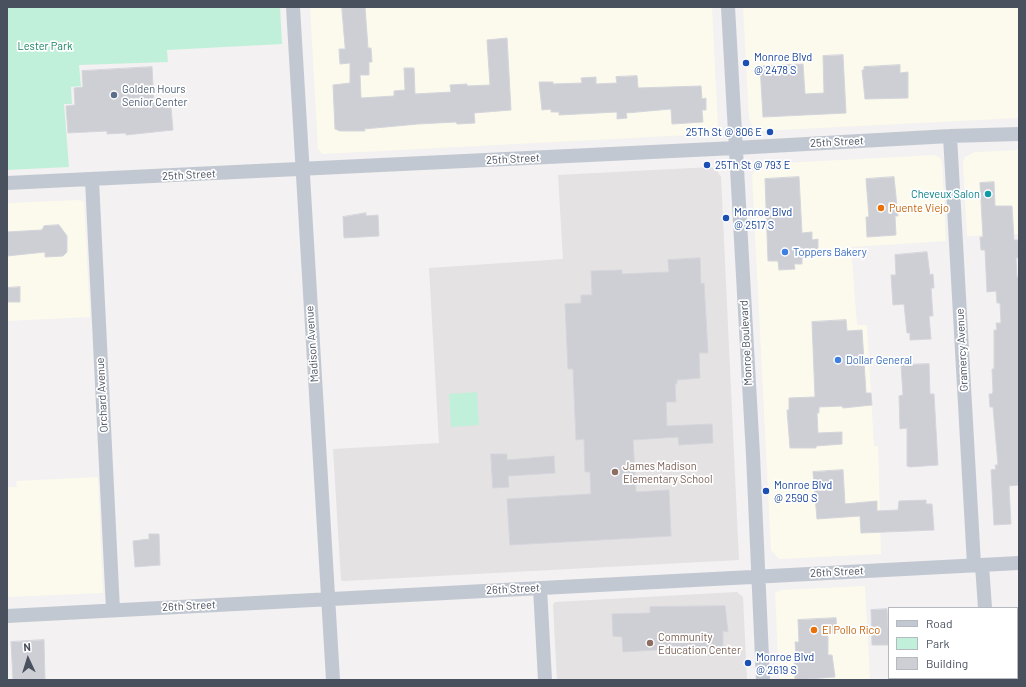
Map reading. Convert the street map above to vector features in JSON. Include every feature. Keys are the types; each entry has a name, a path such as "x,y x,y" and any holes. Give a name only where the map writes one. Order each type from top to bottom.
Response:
{"street":[{"name":"Madison Avenue","path":"293,7 333,680"},
{"name":"Monroe Boulevard","path":"728,7 753,455 757,576 763,680"},
{"name":"25th Street","path":"7,183 302,170 950,136 1019,134"},
{"name":"Gramercy Avenue","path":"950,136 978,565 985,607"},
{"name":"Orchard Avenue","path":"92,180 112,610"},
{"name":"26th Street","path":"7,616 1019,563"},
{"path":"540,588 545,680"}],"shaded area":[{"path":"310,7 712,7 718,126 710,134 322,154 318,149"},
{"path":"743,7 1019,7 1019,118 760,131 752,126 749,118"},
{"path":"1019,150 1019,234 967,236 963,163 965,157 975,152"},
{"path":"934,155 939,157 942,162 946,241 851,247 857,325 867,325 874,446 878,446 881,554 779,559 771,550 752,175 758,166 765,164"},
{"path":"711,167 717,171 721,177 739,560 341,580 333,449 439,443 429,268 563,259 558,175"},
{"path":"81,200 84,202 90,317 7,321 7,203"},
{"path":"98,477 103,593 7,597 7,487 17,487 16,481"},
{"path":"865,586 870,680 779,680 775,593 781,590"},
{"name":"Community Education Center","path":"737,592 743,597 747,680 557,680 553,605 555,602"}],"green space":[{"name":"Lester Park","path":"7,7 280,7 282,44 167,50 168,62 79,65 81,86 71,87 72,104 64,104 69,167 7,170"},
{"path":"477,392 479,425 451,427 449,394"}],"building":[{"path":"342,7 365,7 368,48 371,48 372,62 369,62 369,75 360,75 361,98 394,96 394,91 405,90 404,68 414,68 415,94 451,92 450,85 490,85 487,40 507,38 511,110 474,113 475,123 457,124 456,122 418,124 364,129 365,131 340,131 335,129 333,85 350,83 350,63 340,64 339,49 345,49"},
{"path":"843,55 846,113 763,117 760,66 803,64 805,94 824,93 823,56"},
{"path":"900,65 900,73 908,72 908,98 865,99 862,70 864,70 864,67"},
{"name":"Golden Hours Senior Center","path":"152,67 154,103 167,102 167,108 171,107 173,130 126,135 126,133 107,134 107,131 68,133 66,106 75,105 74,88 83,87 82,71"},
{"path":"637,76 638,88 701,86 702,99 706,98 706,110 702,110 703,122 672,124 671,109 626,113 627,118 617,119 617,112 559,115 559,112 551,112 551,109 542,110 539,82 553,82 553,84 582,83 581,78 596,77 596,84 617,83 616,77"},
{"path":"799,177 802,233 812,232 812,240 818,239 818,249 805,251 805,257 802,258 802,264 794,264 795,269 779,270 778,261 768,261 765,179"},
{"path":"894,177 898,216 895,216 896,235 867,237 866,217 869,217 866,179"},
{"path":"994,182 995,206 1012,206 1014,240 1019,240 1019,258 1016,258 1017,277 1019,277 1019,485 1009,486 1011,524 994,525 991,470 996,469 995,465 998,465 993,407 990,407 989,394 992,394 993,391 992,369 994,369 994,330 997,330 996,323 1001,323 1000,303 997,303 996,291 987,292 985,250 981,250 980,237 983,237 980,183"},
{"path":"366,213 366,216 378,215 379,236 344,238 343,217"},
{"path":"59,225 67,236 67,252 63,256 45,257 45,252 7,256 7,232 42,230 44,226"},
{"path":"927,252 930,275 933,274 934,288 931,288 933,316 929,316 931,339 910,340 910,333 907,333 904,304 893,305 891,275 896,275 895,255"},
{"path":"700,258 701,284 704,283 708,353 699,353 700,378 677,380 677,384 675,384 676,402 666,402 667,426 712,424 713,443 679,445 678,437 633,440 636,492 669,490 671,536 510,545 507,499 591,494 590,472 585,472 584,439 576,440 573,369 568,369 565,304 581,303 581,295 592,295 591,271 622,270 622,274 669,272 668,260"},
{"path":"20,287 20,302 7,302 7,288"},
{"path":"846,320 847,331 862,330 866,393 871,393 872,405 843,408 842,406 819,407 819,413 817,413 818,433 842,432 842,444 816,446 816,448 790,448 787,410 789,410 789,398 815,397 812,322"},
{"path":"929,364 930,394 934,394 938,465 910,467 907,466 907,428 900,429 899,396 903,395 901,365"},
{"path":"491,454 507,454 507,460 554,456 555,473 508,476 509,487 493,488"},
{"path":"843,470 845,504 877,501 877,511 898,510 899,501 926,500 926,504 932,504 934,530 861,533 860,516 817,519 813,472"},
{"path":"149,534 159,534 160,565 135,567 133,541 149,539"},
{"name":"Community Education Center","path":"725,606 728,632 723,631 723,646 623,652 622,637 613,636 612,614 650,613 650,607"},
{"path":"887,609 888,645 872,645 871,610"},
{"path":"836,618 837,633 828,633 828,655 832,655 835,677 795,680 794,654 796,654 795,642 799,642 798,620"},
{"path":"44,640 45,680 13,680 11,642"}],"place":[{"name":"Monroe Blvd @ 2478 S","path":"746,63"},
{"name":"Golden Hours Senior Center","path":"114,95"},
{"name":"25Th St @ 806 E","path":"770,132"},
{"name":"25Th St @ 793 E","path":"707,165"},
{"name":"Cheveux Salon","path":"988,194"},
{"name":"Puente Viejo","path":"881,208"},
{"name":"Monroe Blvd @ 2517 S","path":"726,218"},
{"name":"Toppers Bakery","path":"785,252"},
{"name":"Dollar General","path":"838,360"},
{"name":"James Madison Elementary School","path":"615,472"},
{"name":"Monroe Blvd @ 2590 S","path":"766,491"},
{"name":"El Pollo Rico","path":"814,630"},
{"name":"Community Education Center","path":"650,643"},
{"name":"Monroe Blvd @ 2619 S","path":"748,663"}]}
